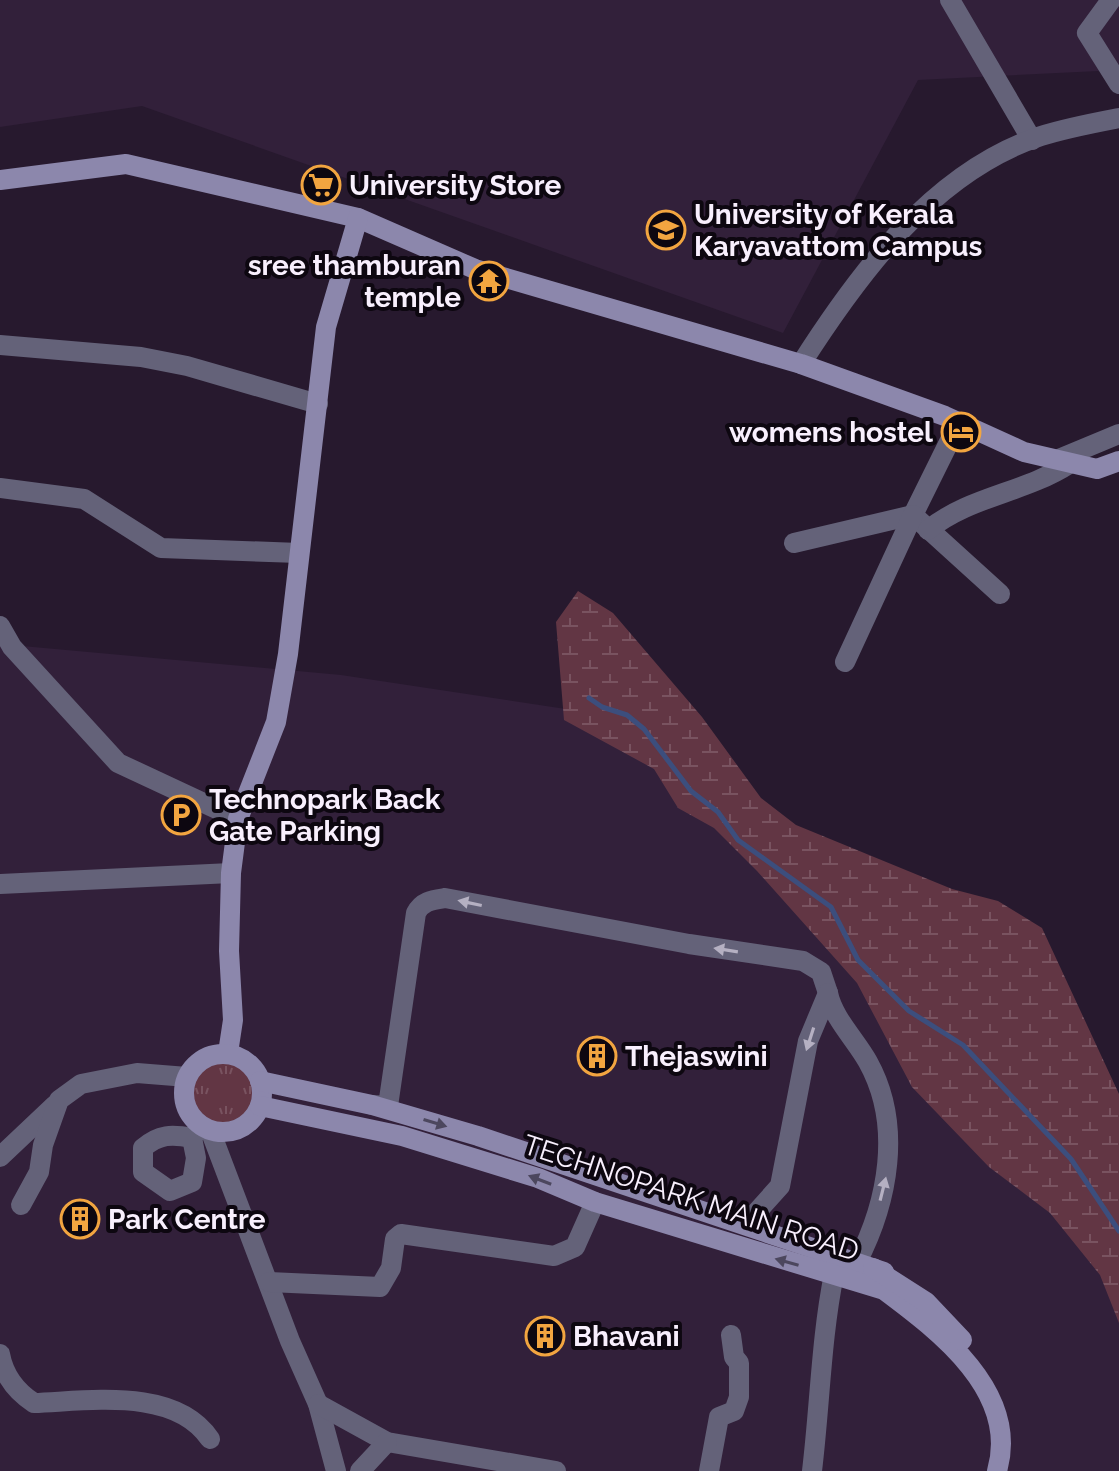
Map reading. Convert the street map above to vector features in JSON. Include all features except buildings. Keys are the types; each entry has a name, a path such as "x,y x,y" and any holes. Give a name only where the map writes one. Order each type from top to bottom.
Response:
{"street":[{"path":"950,0 1032,140"},
{"path":"1111,0 1087,33 1119,84"},
{"path":"801,364 847,291 912,220 997,155 1032,140 1116,115"},
{"path":"0,180 126,164 358,218 475,269 801,364 959,422 1024,452 1097,469 1119,461"},
{"path":"228,1053 233,1020 229,951 231,873 238,819 276,722 288,654 326,327 358,218"},
{"path":"0,345 141,357 187,366 318,404"},
{"path":"845,662 959,422"},
{"path":"928,530 958,510 1044,481 1061,463 1119,434"},
{"path":"0,488 84,499 161,548 299,553"},
{"path":"913,515 1000,594"},
{"path":"794,543 913,515"},
{"path":"0,626 12,647 118,763 238,819"},
{"path":"0,884 231,873"},
{"path":"372,1105 388,1106 416,913 420,905 432,900 445,898 718,949 803,961 821,972 828,993 869,1065 890,1140 886,1178 877,1213 857,1262"},
{"path":"746,1224 780,1186 808,1041 828,993"},
{"path":"201,1131 230,1132 245,1125 260,1106 260,1081 246,1061 228,1053 199,1061 187,1077 185,1103 201,1131 269,1282 290,1341 318,1404 336,1471"},
{"path":"0,1157 59,1100 81,1084 137,1073 187,1077"},
{"name":"TECHNOPARK MAIN ROAD","path":"260,1081 372,1105 884,1272"},
{"path":"21,1205 39,1172 43,1145 59,1100"},
{"name":"TECHNOPARK MAIN ROAD","path":"260,1106 391,1133 538,1178 595,1202 884,1290 923,1319 962,1358 988,1393 1000,1418 1001,1456 997,1471"},
{"path":"269,1282 380,1287 391,1268 395,1239 401,1234 554,1256 564,1254 575,1247 595,1202"},
{"name":"TECHNOPARK MAIN ROAD","path":"679,1204 884,1272 926,1302 973,1351 1001,1394 1013,1429 1008,1471"},
{"path":"812,1471 822,1382 823,1328 834,1274"},
{"path":"709,1471 719,1417 734,1411 739,1397 739,1363 734,1357 731,1335"},
{"path":"0,1354 8,1378 26,1399 34,1403 150,1402 175,1409 194,1420 210,1439"},
{"path":"318,1404 387,1442 556,1471"},
{"path":"360,1471 387,1442"}],"shaded area":[{"name":"University of Kerala Karyavattom Campus","path":"0,0 1119,0 1119,70 918,80 783,333 142,106 0,127"},
{"path":"0,644 341,675 658,723 1119,1275 1119,1471 0,1471"}],"green space":[{"path":"578,591 613,613 702,717 761,798 796,825 952,889 998,901 1042,928 1119,1094 1119,1323 1100,1275 1050,1213 989,1167 912,1087 857,983 757,871 714,828 678,808 654,769 564,720 556,622"},
{"path":"218,1062 230,1062 246,1071 253,1081 253,1105 246,1115 230,1124 218,1124 198,1110 193,1099 193,1087 207,1067"}],"waterway":[{"path":"589,698 602,707 627,715 644,729 691,791 718,812 738,840 831,907 858,960 909,1011 963,1045 1071,1159 1119,1231"}],"place":[{"name":"University Store","path":"321,185"},
{"name":"University of Kerala Karyavattom Campus","path":"666,230"},
{"name":"sree thamburan temple","path":"489,281"},
{"name":"womens hostel","path":"961,432"},
{"name":"Technopark Back Gate Parking","path":"181,815"},
{"name":"Thejaswini","path":"597,1056"},
{"name":"Park Centre","path":"80,1219"},
{"name":"Bhavani","path":"545,1336"}]}
